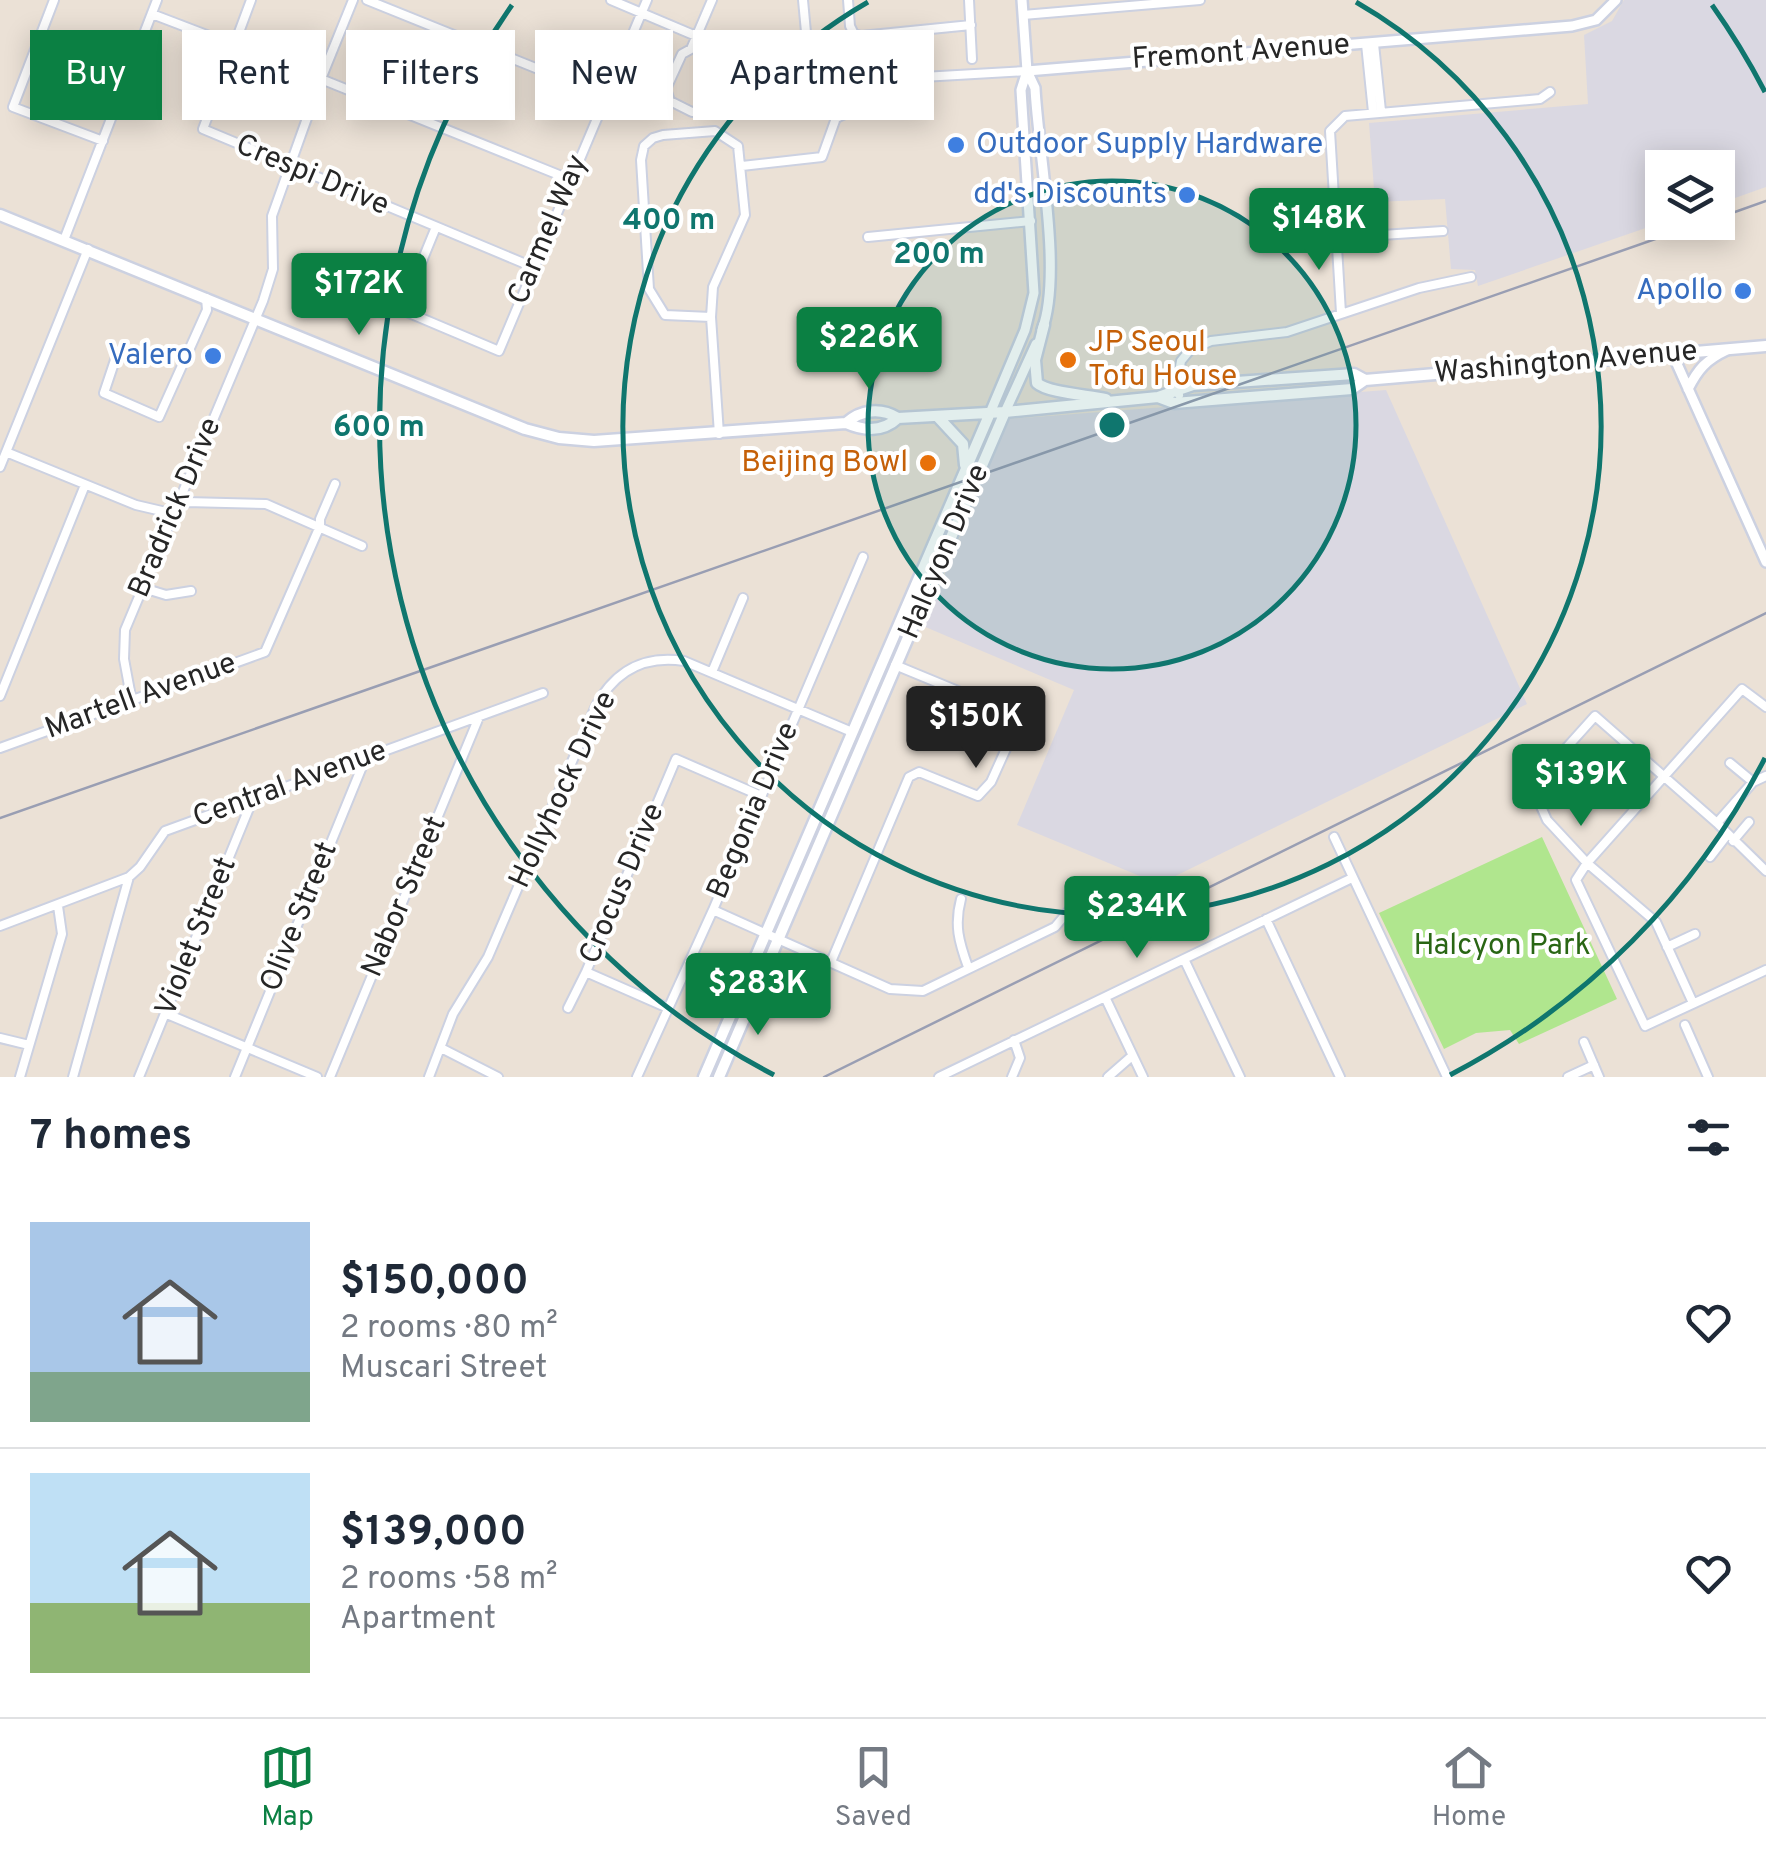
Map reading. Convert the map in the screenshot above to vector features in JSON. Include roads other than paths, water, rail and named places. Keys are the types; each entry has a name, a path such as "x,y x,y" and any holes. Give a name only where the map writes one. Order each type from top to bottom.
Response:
{"main road":[{"name":"Washington Avenue","path":"0,215 514,424 559,438 624,440 846,424 858,412 887,411 898,418 1158,398 1174,403 1352,389 1366,380 1766,346"},
{"path":"1044,325 1036,360 1036,383 1044,390 1060,389 1116,401"},
{"name":"Washington Avenue","path":"1158,398 1193,385 1354,374 1366,380"},
{"name":"Halcyon Drive","path":"719,1077 1005,412"},
{"name":"Halcyon Drive","path":"704,1077 990,413"},
{"path":"937,416 963,444 965,468"},
{"path":"721,1037 725,1064"}],"street":[{"path":"64,240 157,0"},
{"path":"239,30 251,0"},
{"name":"Bradrick Drive","path":"326,67 354,0"},
{"path":"367,0 535,68"},
{"path":"611,0 693,35"},
{"name":"Carmel Way","path":"634,30 647,0"},
{"path":"699,30 712,0"},
{"path":"804,0 806,30"},
{"path":"848,0 853,30"},
{"path":"969,0 972,59"},
{"path":"990,413 1028,319 1034,277 1021,90 1026,71 1022,0"},
{"path":"1023,14 1120,3 1200,0"},
{"name":"Fremont Avenue","path":"934,76 1572,26 1596,20 1616,0"},
{"path":"51,1 13,107 102,142"},
{"path":"152,14 194,30"},
{"path":"921,30 971,25"},
{"path":"693,44 682,54 666,89 670,101 693,112"},
{"path":"1370,44 1377,111"},
{"path":"1005,412 1044,325 1050,274 1035,88 1026,71"},
{"path":"326,81 570,179"},
{"path":"1342,313 1330,132 1345,116 1540,99 1550,92"},
{"name":"Crespi Drive","path":"206,120 203,129 533,266"},
{"name":"Bradrick Drive","path":"132,702 124,660 125,630 256,320 273,269 272,216 305,120"},
{"name":"Carmel Way","path":"436,227 402,310 498,351 595,120"},
{"path":"742,166 822,157 835,120"},
{"path":"712,317 665,314 649,289 641,160 644,146 652,138 715,131 738,146 744,216 713,287 719,434"},
{"path":"868,237 1031,221"},
{"path":"1336,238 1443,231"},
{"path":"0,467 88,250"},
{"path":"1186,402 1176,389 1181,361 1190,350 1211,341 1287,332 1419,288 1470,278"},
{"path":"116,356 104,393 159,417 207,310 206,298"},
{"path":"1688,389 1708,359 1729,350"},
{"path":"1673,355 1766,562"},
{"path":"6,452 136,505 166,512 186,502 252,502 362,546"},
{"name":"Martell Avenue","path":"0,748 265,652 335,484"},
{"path":"0,696 85,485"},
{"name":"Begonia Drive","path":"637,1077 864,557"},
{"path":"140,587 166,595 192,592"},
{"path":"712,672 743,598"},
{"name":"Hollyhock Drive","path":"429,1077 461,999 488,957 602,694 622,673 656,659 684,661 852,732"},
{"path":"830,962 909,777 920,772 978,796 991,782 1014,731 1010,712 988,698 970,696 895,665"},
{"path":"1766,706 1742,689 1576,880 1645,1026 1766,970"},
{"name":"Central Avenue","path":"0,926 129,877 164,831 543,693"},
{"path":"1693,1003 1656,922 1587,863 1547,820 1532,786 1595,716 1718,823 1766,871"},
{"name":"Nabor Street","path":"330,1077 479,717"},
{"name":"Olive Street","path":"234,1077 366,757"},
{"name":"Crocus Drive","path":"568,1008 676,759 759,795"},
{"path":"1730,763 1752,782"},
{"path":"1718,823 1752,782 1766,776"},
{"name":"Violet Street","path":"140,1077 254,796"},
{"path":"1710,857 1749,822"},
{"path":"1334,837 1446,1077"},
{"path":"72,1077 129,877"},
{"path":"939,1077 1352,878"},
{"path":"961,899 956,919 958,940 968,968"},
{"path":"20,1077 62,934 58,906"},
{"path":"712,910 890,990 914,993 1055,927 1070,908"},
{"path":"1266,919 1340,1077"},
{"path":"1667,947 1694,934"},
{"path":"1184,959 1240,1077"},
{"path":"586,972 668,1008"},
{"path":"1105,997 1142,1077"},
{"path":"166,1014 316,1077"},
{"path":"1684,1025 1708,1077"},
{"path":"0,1038 29,1046"},
{"path":"1012,1077 1020,1058 1014,1040"},
{"path":"1584,1042 1599,1077"},
{"path":"442,1048 498,1077"},
{"path":"1108,1077 1132,1056"},
{"path":"1568,1077 1594,1065"}],"railway":[{"path":"1735,212 1766,201"},
{"path":"0,818 1653,240"},
{"path":"824,1077 1766,613"}],"place":[{"name":"Outdoor Supply Hardware","path":"956,145"},
{"name":"dd's Discounts","path":"1187,195"},
{"name":"Apollo","path":"1743,291"},
{"name":"Valero","path":"213,356"},
{"name":"JP Seoul Tofu House","path":"1068,360"},
{"name":"Beijing Bowl","path":"928,463"}],"park label":[{"name":"Halcyon Park","path":"1502,946"}]}
